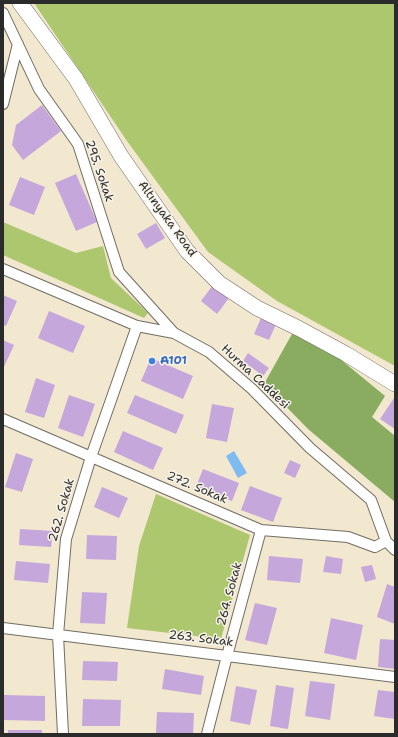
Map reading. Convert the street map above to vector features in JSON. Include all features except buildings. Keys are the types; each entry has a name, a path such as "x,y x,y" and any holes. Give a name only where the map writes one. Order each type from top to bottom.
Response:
{"main road":[{"name":"Altınyaka Road","path":"20,3 76,79 121,156 188,251 220,283 257,308 346,354 395,384"}],"street":[{"name":"295. Sokak","path":"3,13 39,89 78,144 119,272 174,333"},
{"path":"3,104 18,44"},
{"name":"Hurma Caddesi","path":"3,269 137,326 174,333 209,352 252,388 310,448 371,500 386,540 395,550"},
{"name":"262. Sokak","path":"63,734 58,635 66,539 92,457 137,326"},
{"name":"272. Sokak","path":"3,419 261,530 348,537 375,547 386,540"},
{"name":"264. Sokak","path":"207,734 261,530"},
{"name":"263. Sokak","path":"3,628 395,677"}],"green space":[{"path":"34,3 395,3 395,366 277,301 208,252 127,141"},
{"path":"3,222 76,253 103,246 111,278 148,313 144,318 3,255"},
{"path":"292,334 323,345 385,396 372,417 395,436 395,502 308,429 264,384"},
{"path":"156,494 250,535 221,639 127,628 139,546"}],"water":[{"path":"234,451 247,473 238,478 226,456"}],"place":[{"name":"A101","path":"152,361"}]}
